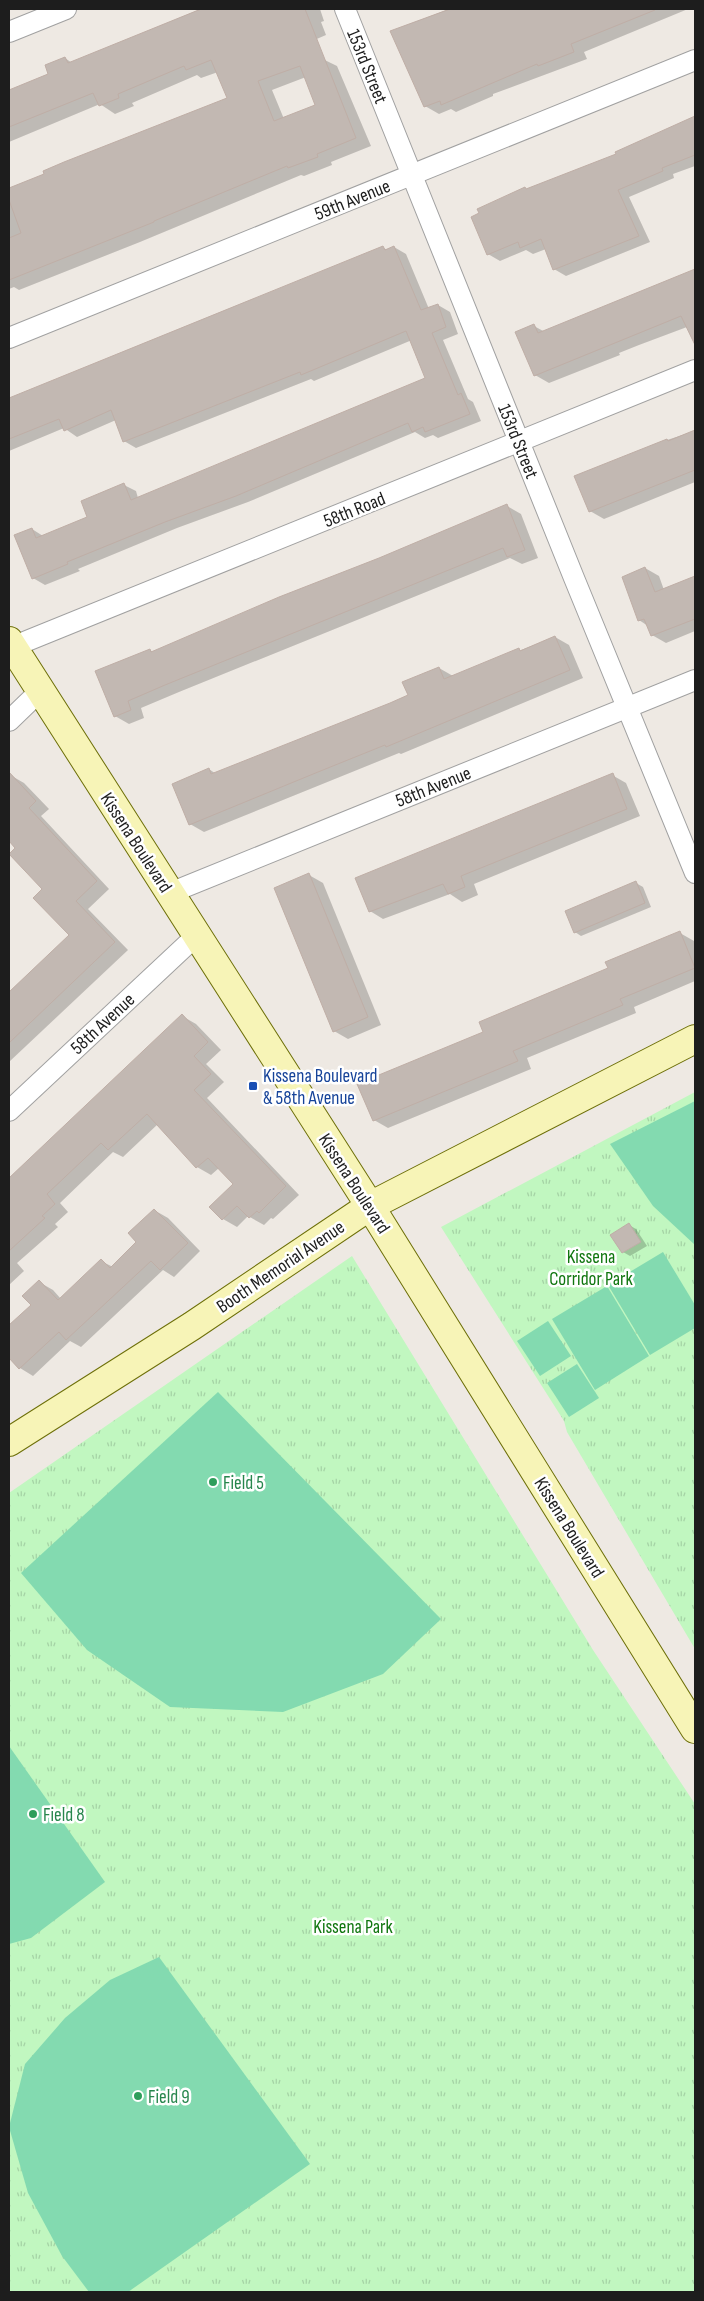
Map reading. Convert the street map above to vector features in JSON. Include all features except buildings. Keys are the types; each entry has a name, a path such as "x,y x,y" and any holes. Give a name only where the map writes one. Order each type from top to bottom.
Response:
{"main road":[{"name":"Kissena Boulevard","path":"11,644 39,692 370,1206 695,1729"},
{"name":"Booth Memorial Avenue","path":"11,1437 192,1326 370,1206 695,1039"}],"street":[{"path":"9,32 66,9"},
{"name":"153rd Street","path":"345,9 695,873"},
{"name":"59th Avenue","path":"9,338 695,60"},
{"name":"58th Road","path":"11,644 695,370"},
{"name":"58th Avenue","path":"170,894 695,680"},
{"path":"9,721 39,692"},
{"name":"58th Avenue","path":"9,1111 196,936"}],"green space":[{"name":"Kissena Corridor Park","path":"695,1092 695,1649 567,1432 564,1421 441,1227"},
{"path":"695,1101 695,1245 653,1206 610,1144"},
{"path":"663,1252 695,1305 695,1328 650,1355 608,1285"},
{"name":"Kissena Park","path":"352,1256 593,1650 695,1804 695,2292 9,2292 9,1493"},
{"path":"607,1286 649,1356 595,1390 552,1319"},
{"path":"548,1321 571,1356 540,1376 517,1341"},
{"path":"577,1364 599,1398 569,1417 547,1383"},
{"name":"Field 5","path":"218,1392 441,1619 383,1674 283,1712 170,1707 87,1650 21,1573"},
{"name":"Field 8","path":"9,1746 105,1882 31,1938 9,1944"},
{"name":"Field 9","path":"159,1957 310,2164 128,2292 89,2292 62,2256 28,2193 9,2127 25,2064 65,2018 110,1980"}],"place":[{"name":"Kissena Boulevard & 58th Avenue","path":"253,1086"},
{"name":"Field 5","path":"213,1482"},
{"name":"Field 8","path":"33,1814"},
{"name":"Field 9","path":"138,2096"}]}
